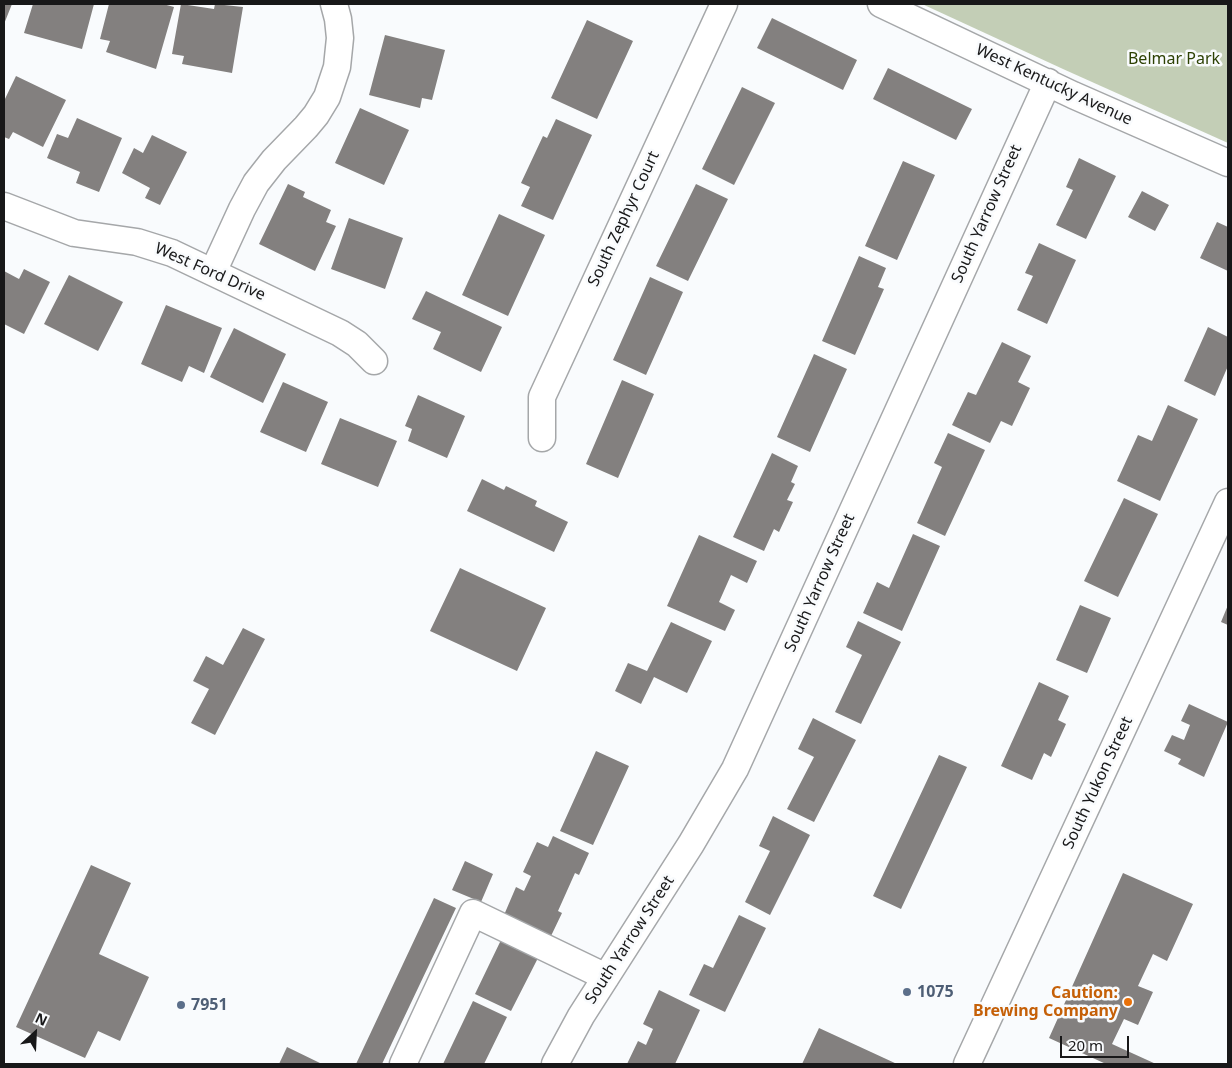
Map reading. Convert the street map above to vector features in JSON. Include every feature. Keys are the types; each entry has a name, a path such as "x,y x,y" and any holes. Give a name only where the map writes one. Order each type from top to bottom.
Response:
{"street":[{"path":"213,272 256,183 316,115 327,97 337,67 340,46 338,19 334,4"},
{"name":"South Zephyr Court","path":"542,438 542,397 724,4"},
{"name":"West Kentucky Avenue","path":"882,4 1048,82 1228,163"},
{"name":"South Yarrow Street","path":"555,1064 581,1016 691,844 735,769 1048,82"},
{"name":"West Ford Drive","path":"4,206 74,233 122,239 172,253 349,338 374,361"},
{"name":"South Yukon Street","path":"967,1064 1228,502"},
{"path":"403,1064 474,914 606,977"}],"green space":[{"name":"Belmar Park","path":"922,4 1228,4 1228,143 1063,69"}],"building":[{"path":"4,4 12,4 4,24"},
{"path":"33,4 94,4 82,49 24,33"},
{"path":"109,4 163,4 174,7 156,69 106,52 110,41 100,39"},
{"path":"181,4 214,9 215,4 243,7 232,73 182,64 184,56 172,54"},
{"path":"772,18 857,60 843,90 757,48"},
{"path":"587,20 633,41 597,119 551,98"},
{"path":"385,35 445,50 432,100 422,98 420,108 369,95"},
{"path":"888,68 972,109 956,140 873,99"},
{"path":"16,76 66,100 43,147 13,132 9,139 4,137 4,101"},
{"path":"742,87 775,103 734,185 702,169"},
{"path":"360,108 409,130 384,185 335,163"},
{"path":"77,118 122,138 99,192 76,183 80,172 47,158 57,134 68,138"},
{"path":"556,119 592,135 553,220 521,206 530,187 521,183 543,136 547,138"},
{"path":"152,135 187,152 160,205 145,198 150,188 122,173 134,148 143,153"},
{"path":"1079,158 1116,176 1086,239 1056,225 1073,190 1066,187"},
{"path":"903,161 935,175 897,260 865,246"},
{"path":"288,184 305,192 303,197 331,210 326,222 336,226 315,271 259,244"},
{"path":"696,184 728,199 688,281 656,266"},
{"path":"1142,191 1169,205 1155,231 1128,217"},
{"path":"499,214 545,235 508,316 462,295"},
{"path":"349,218 403,238 385,289 331,269"},
{"path":"1217,222 1228,227 1228,271 1200,258"},
{"path":"1039,243 1076,260 1047,324 1017,310 1033,276 1025,273"},
{"path":"859,256 886,268 878,287 884,289 855,355 822,341"},
{"path":"24,269 50,282 24,334 4,324 4,271 19,279"},
{"path":"69,275 123,302 98,351 44,324"},
{"path":"650,277 683,292 646,375 613,360"},
{"path":"426,291 502,327 481,372 433,349 441,332 412,319"},
{"path":"166,305 222,328 204,373 189,366 182,382 141,364"},
{"path":"1208,327 1228,337 1228,366 1215,396 1184,381"},
{"path":"234,328 286,354 263,403 210,377"},
{"path":"1002,342 1031,356 1018,382 1030,388 1012,426 1001,421 990,443 952,425 968,392 976,395"},
{"path":"814,354 847,369 810,452 777,437"},
{"path":"622,380 654,394 618,478 586,464"},
{"path":"283,382 328,402 306,452 260,432"},
{"path":"418,395 465,416 447,458 408,441 412,429 405,426"},
{"path":"1168,405 1198,419 1160,501 1117,481 1138,435 1152,441"},
{"path":"340,418 397,441 378,487 321,464"},
{"path":"948,433 985,450 945,536 917,523 942,467 934,463"},
{"path":"772,453 798,466 791,482 795,484 787,500 793,502 779,532 774,529 764,551 733,537"},
{"path":"482,479 504,490 506,486 537,501 535,506 568,522 554,552 467,511"},
{"path":"1124,498 1158,514 1118,597 1084,581"},
{"path":"913,534 940,546 902,631 863,613 877,582 889,588"},
{"path":"699,535 757,561 747,583 731,575 719,602 735,610 725,631 667,606"},
{"path":"460,568 546,608 517,671 430,631"},
{"path":"1080,605 1111,618 1087,673 1056,660"},
{"path":"1228,605 1228,625 1221,622"},
{"path":"858,621 901,642 861,724 835,712 862,655 846,647"},
{"path":"671,622 712,641 687,693 654,677 641,704 615,691 628,663 647,671"},
{"path":"243,628 265,639 215,735 191,723 209,689 193,681 206,656 223,665"},
{"path":"1039,682 1069,696 1058,720 1066,724 1051,757 1044,753 1032,780 1001,766"},
{"path":"1189,704 1228,722 1204,777 1178,764 1181,759 1164,751 1172,735 1184,740 1190,725 1181,721"},
{"path":"813,718 856,740 814,822 787,809 814,757 798,749"},
{"path":"596,751 629,766 593,845 560,831"},
{"path":"939,755 967,767 901,909 873,896"},
{"path":"773,816 810,835 770,915 745,902 770,851 759,846"},
{"path":"553,836 589,853 579,875 575,873 558,911 562,913 551,936 504,915 516,887 524,891 531,876 523,872 537,842 548,847"},
{"path":"465,861 493,874 481,902 452,890"},
{"path":"91,865 131,883 99,954 149,977 120,1041 98,1031 85,1058 16,1027"},
{"path":"1123,873 1193,904 1167,961 1153,954 1138,986 1153,992 1138,1025 1124,1019 1112,1044 1156,1064 1106,1064 1049,1038"},
{"path":"434,898 456,908 382,1064 356,1064"},
{"path":"739,915 766,928 725,1012 689,995 704,964 713,968"},
{"path":"501,940 538,958 511,1011 475,994"},
{"path":"659,990 700,1010 675,1064 627,1064 638,1041 646,1045 653,1029 643,1024"},
{"path":"473,1001 507,1017 484,1064 443,1064"},
{"path":"819,1028 897,1064 802,1064"},
{"path":"287,1047 322,1064 279,1064"}],"place":[{"name":"1075","path":"907,992"},
{"name":"Caution: Brewing Company","path":"1128,1002"},
{"name":"7951","path":"181,1005"}]}
